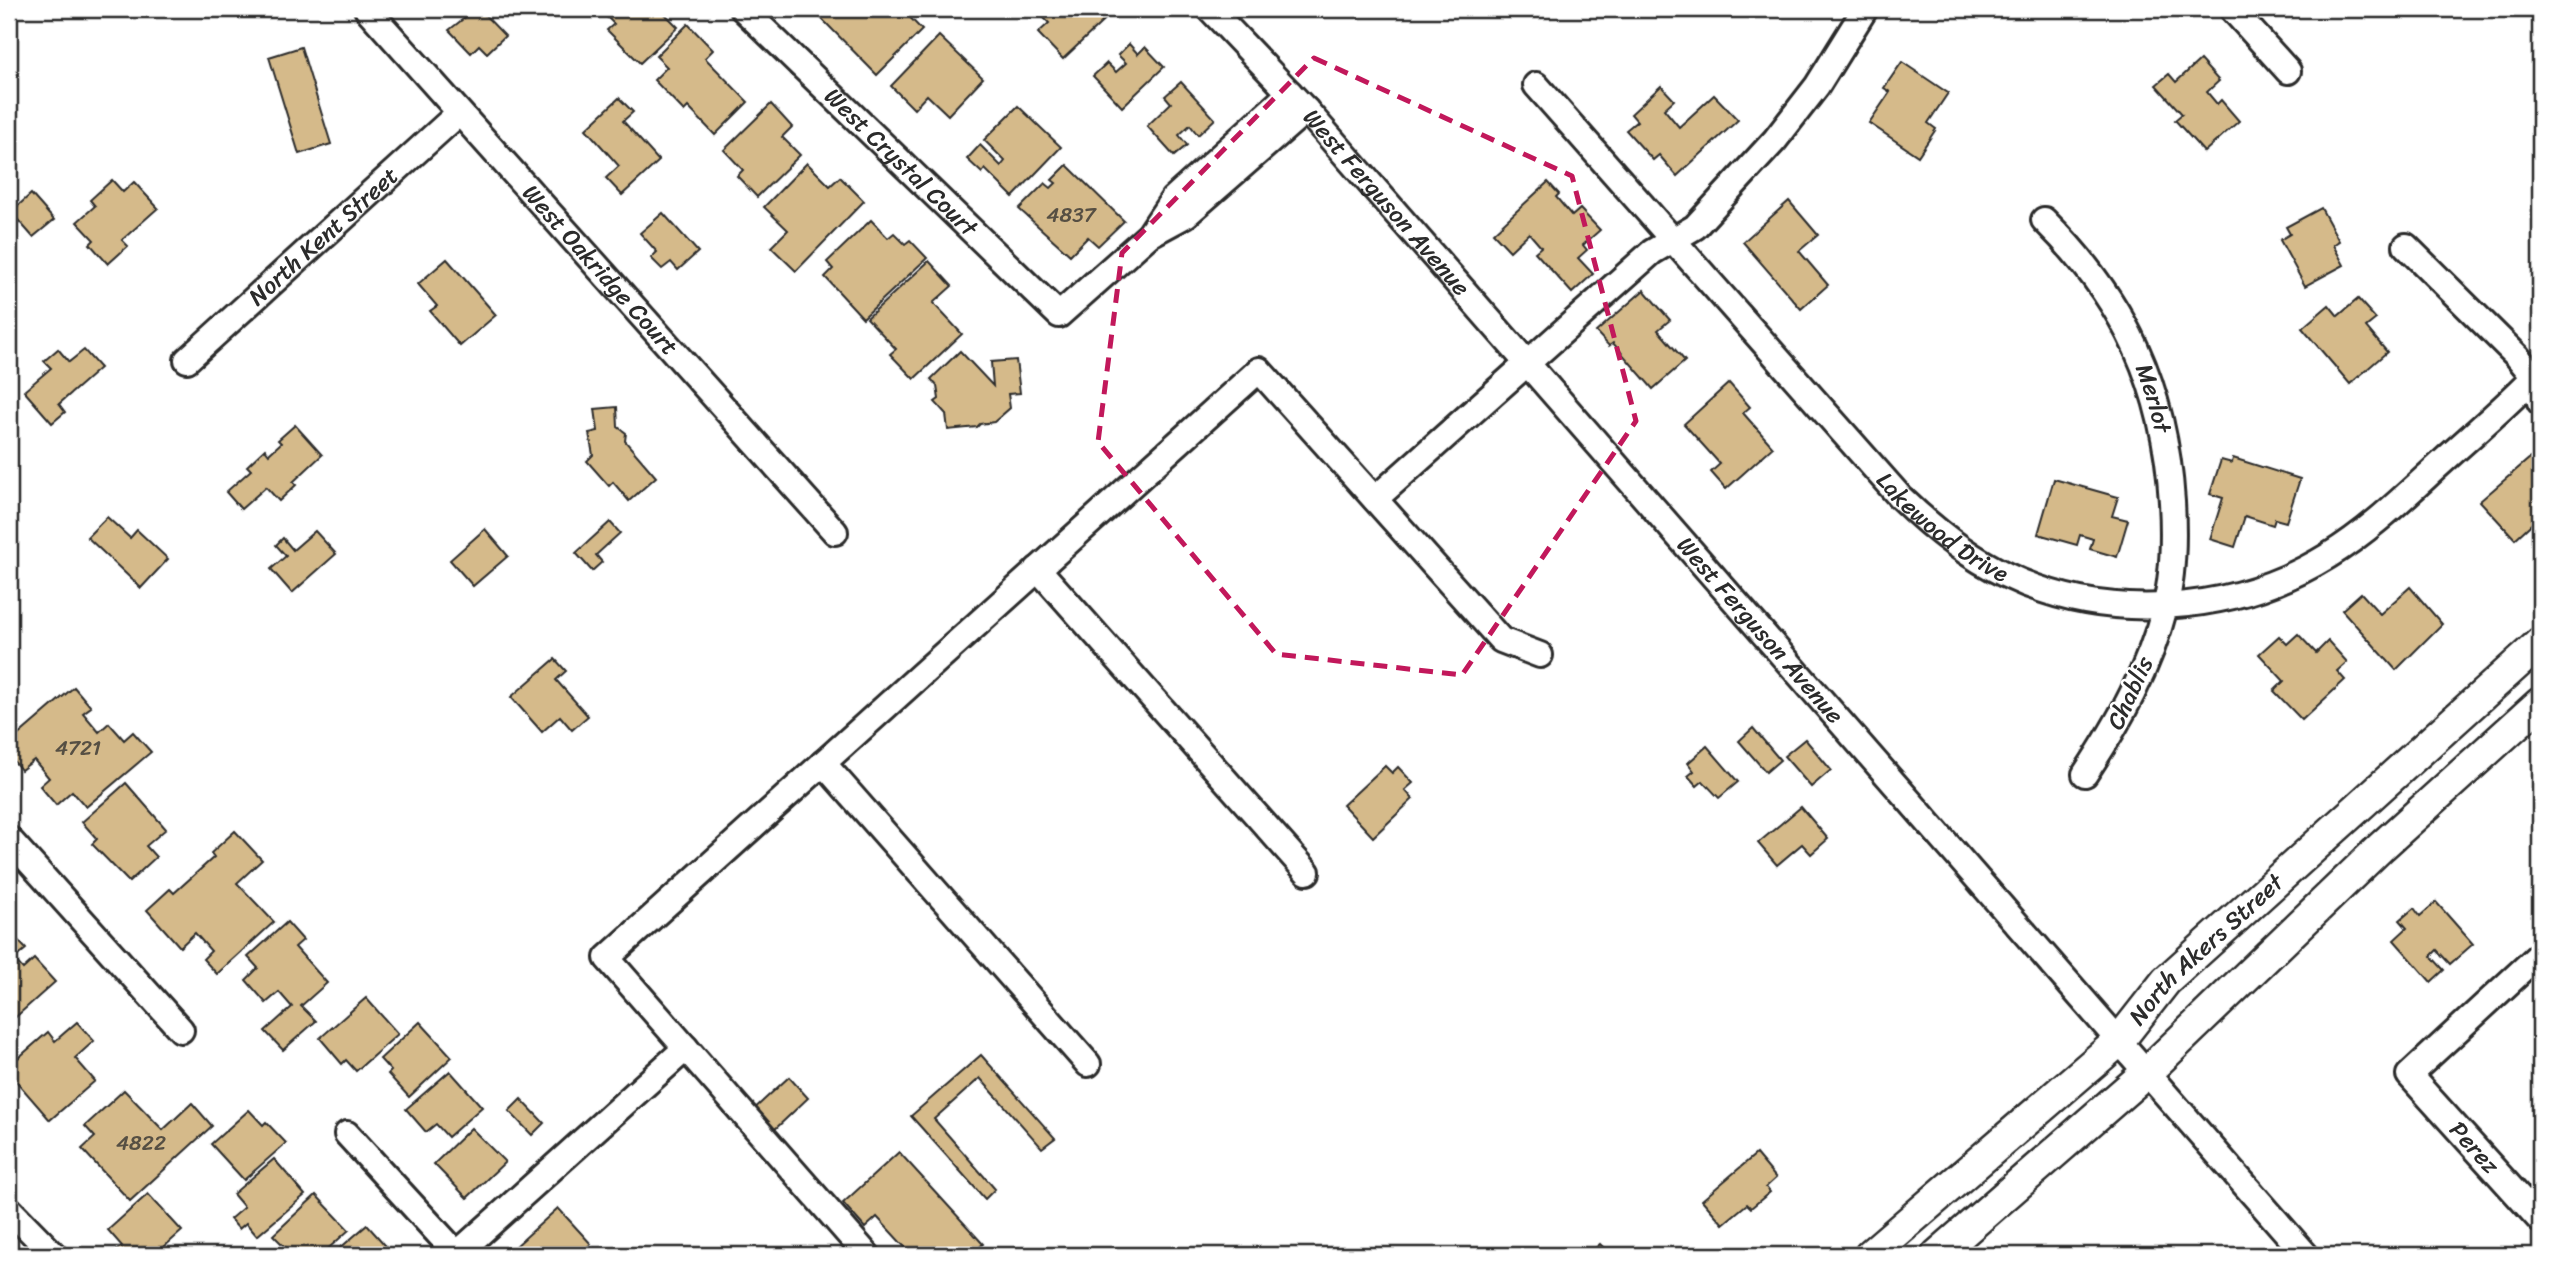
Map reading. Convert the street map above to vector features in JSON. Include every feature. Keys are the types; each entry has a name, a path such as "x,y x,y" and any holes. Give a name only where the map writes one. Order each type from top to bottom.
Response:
{"main road":[{"name":"North Akers Street","path":"1870,1255 2119,1041 2166,981 2540,643"},
{"name":"North Akers Street","path":"1937,1255 2146,1073 2382,846 2540,703"}],"street":[{"name":"West Oakridge Court","path":"367,9 835,532"},
{"name":"West Crystal Court","path":"743,9 1059,315 1149,235 1173,199 1298,102"},
{"name":"West Ferguson Avenue","path":"1210,9 1298,102 2306,1255"},
{"path":"1375,499 1652,252 1695,227 1775,140 1817,86 1865,9"},
{"path":"2232,9 2288,71"},
{"name":"Lakewood Drive","path":"1536,85 1900,497 1931,527 1966,553 2007,576 2043,590 2091,602 2141,608 2165,607 2247,592 2292,574 2327,557 2361,534 2538,376"},
{"name":"North Kent Street","path":"187,360 459,113"},
{"name":"Merlot","path":"2044,220 2073,248 2116,308 2136,347 2154,393 2170,472 2173,526 2171,579 2165,607"},
{"path":"2406,246 2538,376 2540,402"},
{"path":"867,1255 607,958 1259,370 1501,640 1540,655"},
{"path":"1038,569 1307,872"},
{"name":"Chablis","path":"2085,774 2116,728 2140,681 2165,607"},
{"path":"823,763 1088,1064"},
{"path":"9,839 181,1030"},
{"name":"Perez","path":"2540,954 2409,1075 2540,1220"},
{"path":"347,1134 458,1254 686,1048"},
{"path":"9,1209 54,1255"}],"highlighted area":[{"path":"1314,58 1572,176 1636,421 1462,675 1276,654 1098,442 1122,253"}],"building":[{"path":"476,9 505,36 487,53 479,45 471,53 449,30"},
{"path":"599,9 660,9 678,27 640,63 607,30 614,24"},
{"path":"831,9 902,9 922,30 877,75 821,18"},
{"path":"1047,9 1115,10 1063,59 1038,33 1049,23 1041,15"},
{"path":"688,24 713,50 705,58 748,102 715,135 688,107 684,111 654,80 667,67 656,56"},
{"path":"939,36 983,78 948,115 927,95 914,109 891,86"},
{"path":"1129,44 1138,54 1145,47 1164,67 1122,107 1093,76 1107,63 1116,72 1126,63 1118,55"},
{"path":"301,47 331,144 299,154 269,57"},
{"path":"2200,60 2219,81 2207,92 2217,104 2221,100 2239,121 2204,152 2175,120 2182,114 2156,85 2169,74 2176,82"},
{"path":"1902,62 1948,93 1928,123 1936,129 1918,156 1869,123 1890,92 1884,88"},
{"path":"1181,82 1215,119 1198,135 1190,125 1179,135 1187,145 1174,156 1147,126 1171,103 1165,96"},
{"path":"1661,86 1674,100 1664,109 1679,127 1714,95 1738,120 1677,176 1659,155 1653,160 1626,130 1637,121 1631,114"},
{"path":"619,98 633,112 623,121 659,161 622,195 606,178 619,166 586,129"},
{"path":"771,104 792,127 782,137 800,155 757,197 737,176 743,170 724,150"},
{"path":"1018,106 1061,147 1013,197 985,169 982,173 967,159 980,145 1001,166 1005,161 984,140"},
{"path":"807,163 830,186 840,177 864,201 796,271 771,247 788,230 764,207"},
{"path":"1067,165 1124,221 1098,246 1088,237 1070,255 1019,209 1045,183 1051,188 1056,183 1052,180"},
{"path":"112,180 123,192 134,182 158,208 122,240 128,246 108,264 90,244 94,240 77,222 95,206 90,200"},
{"path":"1548,182 1559,194 1556,197 1572,216 1580,209 1600,230 1583,245 1587,250 1578,258 1593,274 1572,293 1535,252 1541,247 1529,233 1510,251 1493,233"},
{"path":"31,194 54,220 33,237 11,212"},
{"path":"1789,201 1818,235 1799,251 1828,285 1801,309 1743,242"},
{"path":"2321,208 2339,241 2333,245 2344,265 2305,286 2280,240 2290,234 2286,227"},
{"path":"663,213 698,252 678,270 671,262 662,269 651,258 657,252 640,233"},
{"path":"871,220 888,238 894,233 905,244 910,240 927,258 863,318 825,277 833,269 827,262"},
{"path":"447,259 496,315 460,346 430,311 437,306 418,284"},
{"path":"929,261 952,286 933,303 962,334 914,379 890,354 896,349 867,318"},
{"path":"1644,290 1670,320 1658,330 1685,361 1653,389 1613,343 1609,346 1596,332"},
{"path":"2358,299 2376,319 2366,327 2387,352 2350,384 2302,328 2329,305 2338,316"},
{"path":"58,349 69,362 84,350 100,368 59,404 65,412 52,423 24,391 51,368 44,361"},
{"path":"960,351 993,386 991,362 1016,360 1020,393 1008,394 1010,408 994,422 948,430 946,414 935,402 939,399 937,386 931,379"},
{"path":"1729,383 1750,407 1743,413 1773,447 1726,489 1711,472 1720,464 1684,424"},
{"path":"617,407 618,427 626,433 625,441 656,477 629,501 613,482 609,486 587,461 593,455 589,433 598,431 595,409"},
{"path":"295,425 322,455 293,482 296,485 279,501 266,487 241,509 226,492 251,470 247,466 265,449 269,454 281,443 278,440"},
{"path":"2233,458 2300,479 2286,522 2275,519 2273,525 2245,516 2235,547 2210,539 2223,498 2210,494 2221,460 2232,463"},
{"path":"2530,458 2540,469 2540,516 2515,539 2480,501"},
{"path":"2054,479 2118,497 2112,516 2128,520 2117,557 2090,549 2093,539 2080,535 2077,545 2038,534"},
{"path":"107,517 130,538 137,530 168,559 141,588 87,537"},
{"path":"610,522 620,533 596,555 602,562 592,571 576,553"},
{"path":"485,529 508,556 473,586 450,560"},
{"path":"315,531 336,554 292,593 271,569 286,556 276,545 283,538 293,550"},
{"path":"2410,587 2442,624 2396,670 2342,610 2361,593 2380,614"},
{"path":"2298,634 2316,653 2328,641 2347,662 2337,671 2345,680 2302,720 2274,691 2284,681 2259,654 2279,636 2287,644"},
{"path":"555,659 566,671 556,680 588,716 572,730 560,716 542,732 511,697"},
{"path":"74,687 91,707 83,713 99,732 109,723 124,740 133,732 151,752 86,807 72,791 56,805 40,786 49,778 34,760 21,770 9,755 9,743"},
{"path":"1753,728 1780,760 1766,772 1739,741"},
{"path":"1805,739 1831,770 1811,787 1784,756"},
{"path":"1707,746 1738,782 1719,798 1703,781 1697,786 1688,776 1694,771 1688,763"},
{"path":"1385,766 1392,773 1398,767 1413,783 1405,790 1413,799 1373,837 1343,805"},
{"path":"126,783 166,829 146,846 156,857 129,882 92,844 97,839 82,822"},
{"path":"1801,807 1828,839 1811,854 1802,844 1777,865 1758,843"},
{"path":"235,831 262,860 237,883 274,922 217,974 203,959 211,951 195,933 180,947 147,910 170,889 174,893 214,857 211,853"},
{"path":"2436,902 2473,944 2450,964 2437,950 2431,956 2444,970 2431,982 2394,940 2407,928 2400,920 2414,908 2420,916"},
{"path":"287,922 303,940 295,947 327,983 301,1006 316,1021 283,1050 265,1031 292,1007 279,992 266,1003 246,980 258,968 248,957"},
{"path":"14,936 26,949 14,959 23,969 34,959 55,982 9,1023 9,941"},
{"path":"366,998 398,1034 356,1071 346,1060 342,1064 320,1038"},
{"path":"77,1022 94,1041 75,1058 95,1081 50,1120 9,1073 9,1066 48,1032 55,1041"},
{"path":"420,1022 452,1057 409,1097 388,1074 391,1071 380,1059"},
{"path":"981,1055 1055,1138 1042,1148 980,1078 934,1119 995,1189 985,1199 911,1116"},
{"path":"450,1071 482,1107 448,1137 436,1124 426,1132 406,1109"},
{"path":"789,1077 808,1098 772,1132 752,1111"},
{"path":"124,1090 163,1130 192,1103 212,1126 130,1201 82,1149 95,1137 85,1126"},
{"path":"521,1099 544,1123 532,1135 509,1111"},
{"path":"249,1110 263,1125 266,1122 286,1143 244,1180 211,1144"},
{"path":"471,1128 505,1162 467,1198 434,1164"},
{"path":"899,1152 983,1244 971,1255 912,1255 877,1217 865,1228 843,1203"},
{"path":"1756,1154 1776,1178 1766,1187 1770,1192 1751,1208 1747,1204 1723,1224 1702,1200"},
{"path":"274,1159 305,1195 257,1236 246,1223 239,1229 230,1219 244,1207 233,1194"},
{"path":"148,1194 182,1231 155,1255 117,1255 114,1252 122,1246 108,1230"},
{"path":"316,1195 349,1230 321,1255 293,1255 273,1235"},
{"path":"558,1208 591,1244 578,1255 524,1255 516,1246"},
{"path":"367,1225 394,1255 332,1255"},
{"path":"1600,1244 1611,1255 1588,1255"}]}
